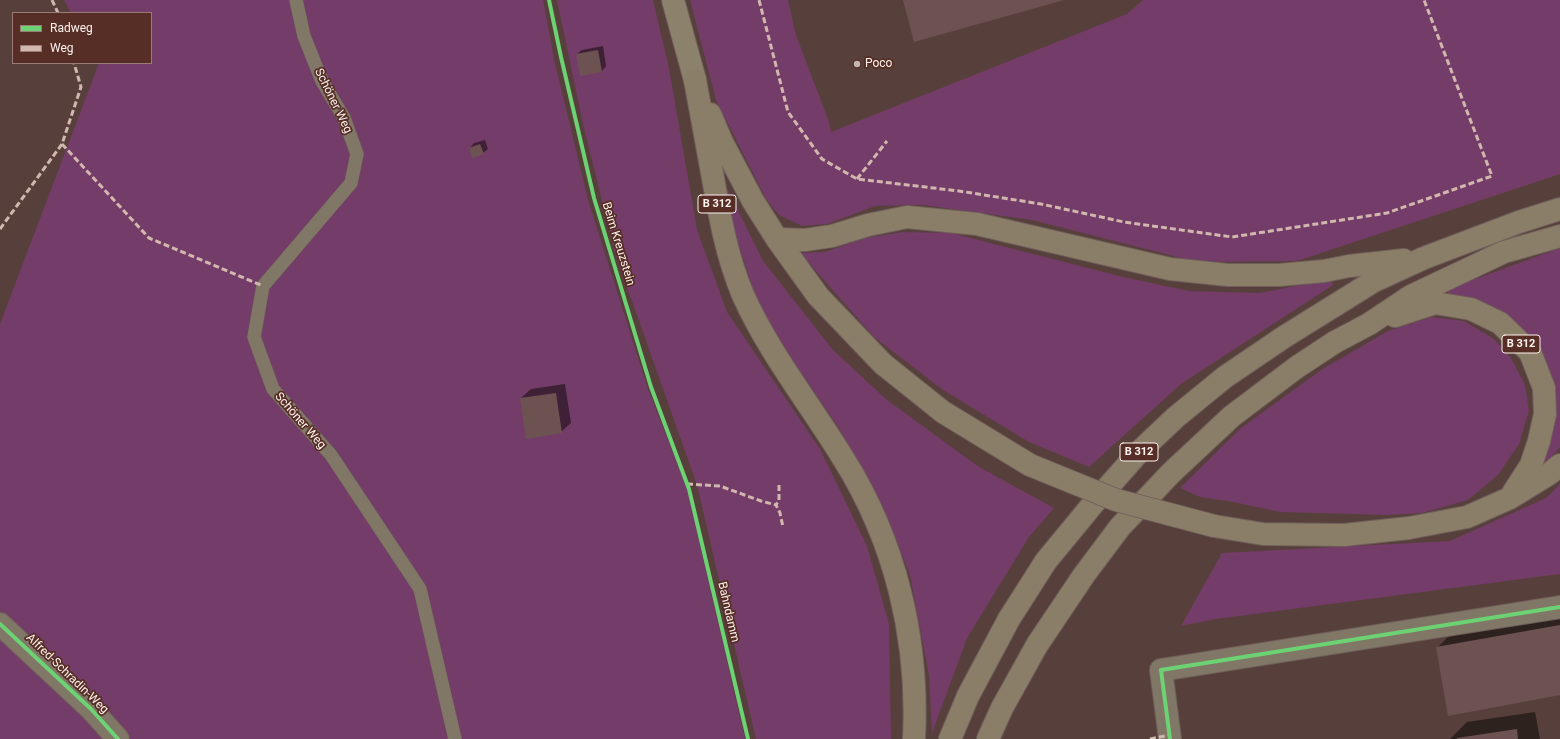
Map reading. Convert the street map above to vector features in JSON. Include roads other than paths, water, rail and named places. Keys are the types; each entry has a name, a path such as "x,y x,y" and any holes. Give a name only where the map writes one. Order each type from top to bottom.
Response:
{"main road":[{"path":"673,0 696,80"},
{"name":"B 312","path":"696,80 722,142 753,201 776,239 818,296 883,364 942,412 1030,465 1116,500 1214,526 1263,534 1344,535 1409,528 1467,517 1510,498 1549,474 1560,465"},
{"name":"B 312","path":"696,80 722,231 730,261 743,294 774,354 845,460 867,499 890,555 897,578 908,628 914,671 914,739"},
{"name":"B 312","path":"950,739 968,696 1009,619 1042,568 1093,504 1139,452 1176,417 1225,377 1284,337 1374,280 1424,258 1519,222 1560,209"},
{"path":"776,239 805,240 832,236 868,225 907,217 976,224 1170,269 1228,275 1278,275 1424,258"},
{"name":"B 312","path":"988,739 1002,708 1037,645 1084,575 1120,527 1171,473 1232,416 1335,342 1369,324 1411,296 1504,252 1560,236"},
{"name":"B 312","path":"1369,324 1435,304 1471,309 1500,323 1530,352 1544,388 1545,414 1539,441 1531,465 1510,498"}],"street":[{"path":"1170,737 1161,670 1560,607"},
{"name":"Alfred-Schradin-Weg","path":"0,624 91,709 118,739"}],"lane":[{"name":"Schöner Weg","path":"296,0 304,36 322,81 344,118 357,154 351,183 263,286 254,337 273,389 331,456 420,589 455,739"}],"place":[{"name":"Poco","path":"857,64"}]}
